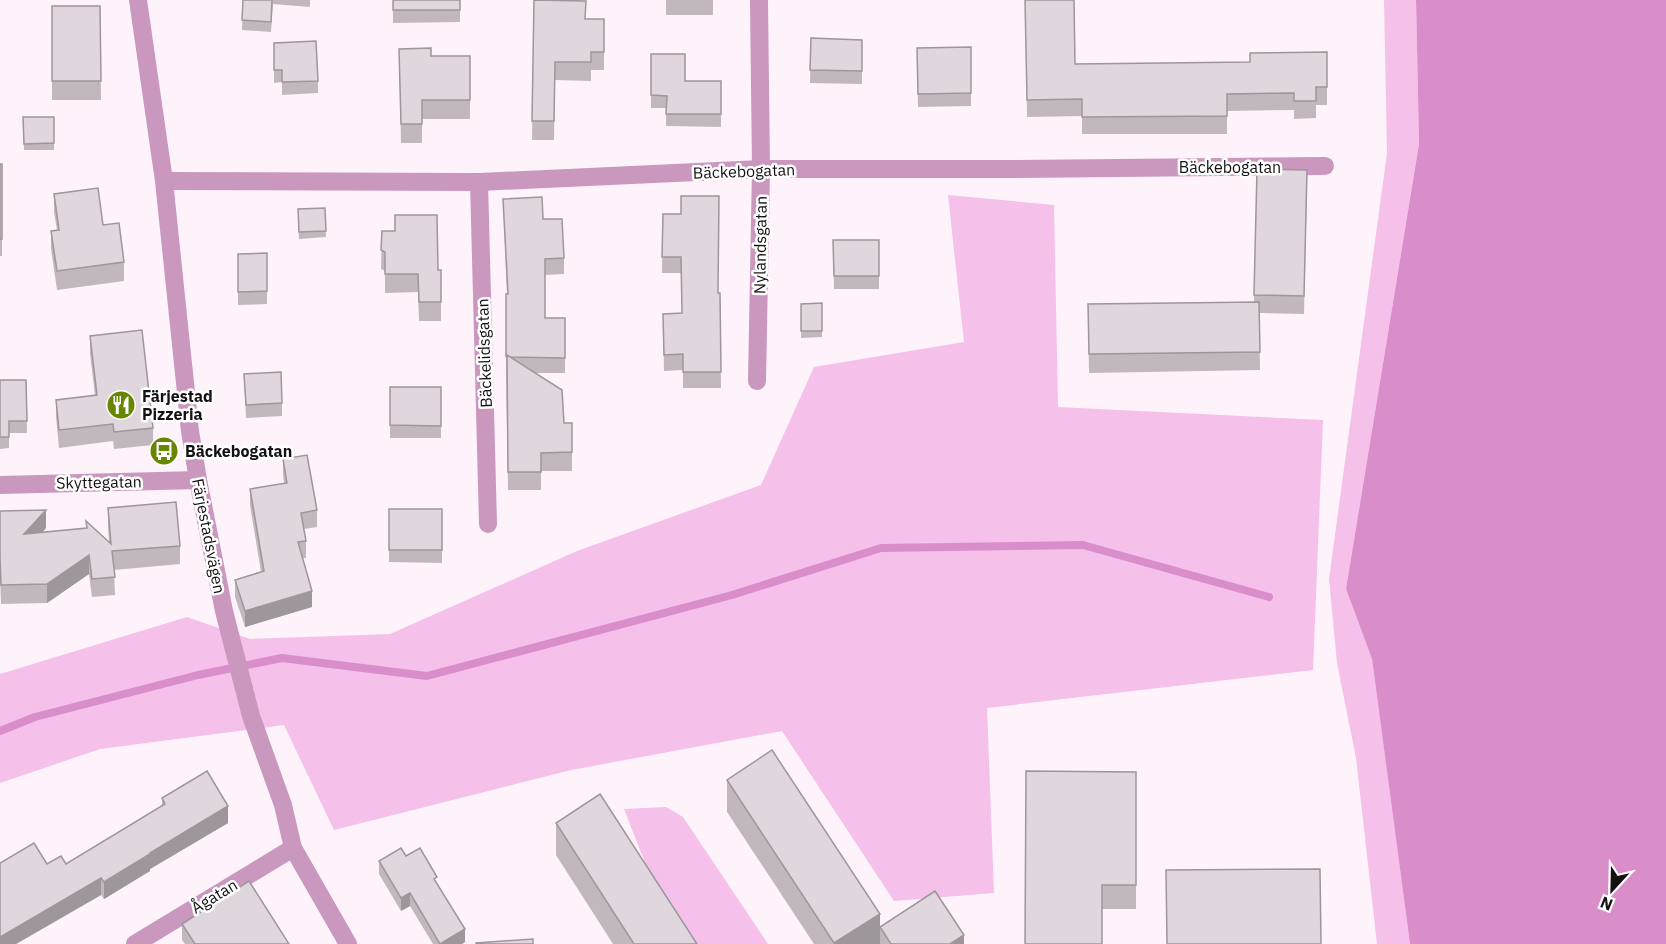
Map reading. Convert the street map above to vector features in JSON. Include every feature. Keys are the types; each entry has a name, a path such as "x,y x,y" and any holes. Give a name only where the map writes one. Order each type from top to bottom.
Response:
{"street":[{"name":"Färjestadsvägen","path":"138,0 164,181 190,431 224,611 252,716 283,805 294,848 348,944"},
{"name":"Nylandsgatan","path":"757,381 761,169 759,0"},
{"name":"Bäckebogatan","path":"164,181 479,182 761,169 1325,166"},
{"name":"Bäckelidsgatan","path":"479,182 488,524"},
{"name":"Skyttegatan","path":"0,485 198,480"},
{"name":"Ågatan","path":"135,944 294,848"}],"shaded area":[{"path":"1384,0 1416,0 1419,144 1346,589 1372,659 1410,944 1377,944 1356,758 1337,663 1329,579 1387,153"},
{"path":"1416,0 1666,0 1666,944 1410,944 1372,659 1346,589 1419,144"},
{"path":"948,195 1054,205 1058,407 1323,420 1313,670 987,708 994,893 894,901 782,731 571,770 334,830 284,725 100,749 0,783 0,674 187,617 250,639 390,634 577,551 761,485 814,367 964,342"},
{"path":"666,807 683,817 768,944 696,944 648,870 624,809"}],"building":[{"path":"243,0 272,0 271,22 242,20"},
{"path":"393,0 460,0 460,10 393,10"},
{"path":"534,0 586,1 585,19 604,19 604,52 591,52 591,62 555,62 554,121 532,121"},
{"path":"1025,0 1074,0 1075,64 1250,62 1250,53 1327,52 1327,87 1316,87 1316,101 1294,101 1294,93 1227,94 1227,116 1082,117 1082,99 1027,100"},
{"path":"52,6 100,6 101,81 52,81"},
{"path":"811,38 862,40 862,71 810,70"},
{"path":"316,41 318,81 282,82 282,70 274,70 274,43"},
{"path":"971,47 971,93 918,94 917,48"},
{"path":"431,48 431,56 470,56 470,100 422,100 422,124 401,124 399,49"},
{"path":"651,54 685,54 685,81 721,81 721,114 666,114 667,96 651,95"},
{"path":"23,117 54,117 54,143 24,144"},
{"path":"0,164 2,164 2,239 0,239"},
{"path":"1257,169 1307,170 1304,296 1254,295"},
{"path":"98,188 103,225 119,223 124,262 57,271 51,231 59,230 54,194"},
{"path":"681,196 719,196 718,293 720,293 721,372 683,372 683,354 664,355 663,314 682,313 681,257 662,257 663,214 681,214"},
{"path":"542,197 543,219 562,219 564,258 545,259 545,318 565,318 565,358 509,357 507,355 506,357 506,294 508,294 503,199"},
{"path":"325,208 326,231 299,232 298,209"},
{"path":"395,215 437,215 441,302 419,302 418,274 385,274 385,252 381,250 382,231 395,231"},
{"path":"833,240 879,240 879,276 834,276"},
{"path":"267,253 267,291 238,292 238,254"},
{"path":"1259,302 1260,352 1089,354 1088,304"},
{"path":"822,303 822,331 801,331 801,304"},
{"path":"142,330 153,428 114,432 113,424 59,430 56,400 97,395 90,336"},
{"path":"507,355 562,390 564,423 572,423 572,452 541,453 541,472 508,472"},
{"path":"281,372 282,403 246,405 244,374"},
{"path":"0,380 26,380 27,421 9,421 9,437 0,437"},
{"path":"390,387 441,387 441,426 390,425"},
{"path":"307,455 317,510 301,513 306,541 298,542 312,591 245,611 235,580 264,571 250,489 287,483 283,459"},
{"path":"176,502 180,546 112,551 115,577 92,579 89,555 47,584 1,585 0,511 46,510 24,534 87,528 86,521 111,544 108,508"},
{"path":"389,509 442,509 442,550 389,550"},
{"path":"772,750 880,914 834,943 727,780"},
{"path":"207,771 228,806 104,882 101,878 0,937 0,863 34,843 47,864 61,856 66,864 165,804 162,798"},
{"path":"1026,771 1136,772 1136,885 1102,885 1102,944 1025,944"},
{"path":"600,794 697,944 634,944 556,823"},
{"path":"401,848 406,856 420,848 437,877 434,879 465,929 440,944 410,893 401,898 379,861"},
{"path":"1320,869 1321,944 1167,944 1166,870"},
{"path":"249,881 289,944 195,944 182,924"},
{"path":"935,891 964,935 950,944 891,944 880,927"},
{"path":"533,939 533,944 476,944 476,943"}],"waterway":[{"path":"0,731 35,717 198,675 282,658 427,676 732,595 881,548 1083,545 1269,597"}],"place":[{"name":"Färjestad Pizzeria","path":"121,405"},
{"name":"Bäckebogatan","path":"164,451"}]}
